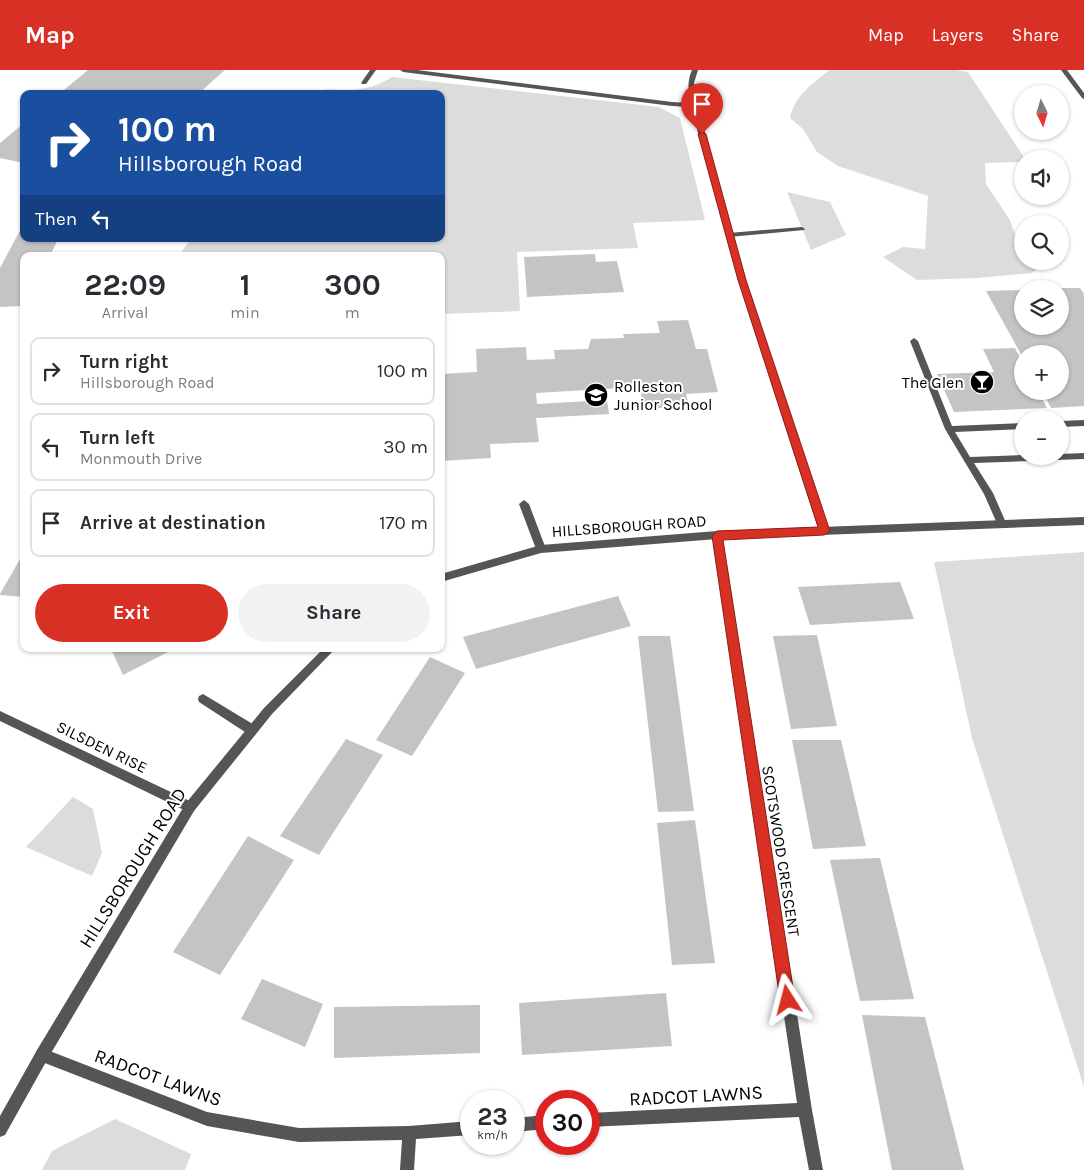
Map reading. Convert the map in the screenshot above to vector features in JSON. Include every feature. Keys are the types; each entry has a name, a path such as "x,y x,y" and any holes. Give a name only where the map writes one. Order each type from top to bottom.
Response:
{"street":[{"path":"364,83 373,70"},
{"path":"402,70 672,104 694,105"},
{"path":"695,70 691,77 691,91 730,236 745,289 824,531"},
{"path":"1064,70 1084,97"},
{"path":"730,236 802,229"},
{"path":"914,342 949,429 988,493 1002,525"},
{"path":"1069,424 1084,423"},
{"path":"949,429 1014,426"},
{"path":"968,460 1084,456"},
{"path":"524,504 541,549"},
{"name":"HILLSBOROUGH ROAD","path":"445,577 541,549 717,536 1084,521"},
{"name":"SCOTSWOOD CRESCENT","path":"717,536 805,1110 816,1170"},
{"name":"HILLSBOROUGH ROAD","path":"0,1130 42,1055 190,807 268,711 327,652"},
{"path":"203,699 252,730"},
{"name":"SILSDEN RISE","path":"0,716 190,807"},
{"name":"RADCOT LAWNS","path":"42,1055 207,1119 299,1135 409,1133 460,1129"},
{"name":"RADCOT LAWNS","path":"600,1119 805,1110"},
{"path":"407,1170 409,1133"}],"shaded area":[{"path":"829,70 955,70 968,72 1019,150 1014,150 1014,162 985,163 986,184 1010,220 1014,232 1014,270 1037,270 1032,273 977,278 917,280 883,257 903,247 925,249 928,196 838,166 817,152 803,129 790,118 796,102 811,85"},
{"path":"392,77 659,107 680,118 705,220 633,223 638,248 517,252 520,311 445,314 445,252 181,252 189,242 445,242 445,90 353,90 384,82"},
{"path":"787,192 830,202 846,235 811,250"},
{"path":"1084,552 1084,1087 972,738 934,562"},
{"path":"73,797 93,809 102,853 92,876 26,847"},
{"path":"115,1119 191,1154 185,1170 42,1170 52,1151"}],"building":[{"path":"88,70 225,70 202,90 64,90"},
{"path":"20,126 20,162 0,158 0,143"},
{"path":"20,230 20,242 57,242 52,252 20,252 20,306 0,307 0,268"},
{"path":"595,254 596,262 617,261 624,292 527,297 524,257"},
{"path":"1069,288 1080,288 1084,294 1084,406 1051,408 1047,400 1069,400 1069,345 1016,345 986,291 1014,290 1014,335 1069,335"},
{"path":"688,320 696,349 707,349 718,392 686,394 689,406 644,409 640,387 536,393 537,404 607,400 609,414 536,418 539,442 490,444 491,458 445,461 445,374 477,372 476,349 526,347 527,360 555,359 554,350 588,349 591,339 624,338 623,334 660,333 657,321"},
{"name":"The Glen","path":"1014,348 1014,400 1043,400 1047,408 954,412 937,374 994,372 983,349"},
{"path":"20,559 20,597 0,594"},
{"path":"900,582 914,619 810,625 798,587"},
{"path":"618,596 631,626 476,669 463,637"},
{"path":"817,635 837,726 791,729 773,636"},
{"path":"638,636 670,636 694,811 658,812"},
{"path":"112,652 168,652 123,675"},
{"path":"430,657 465,673 412,756 376,740"},
{"path":"346,739 383,755 319,855 280,836"},
{"path":"792,740 841,740 866,846 813,849"},
{"path":"695,820 715,963 672,965 657,823"},
{"path":"248,836 294,860 220,975 173,952"},
{"path":"880,858 914,999 860,1001 830,860"},
{"path":"262,979 323,1004 305,1047 241,1019"},
{"path":"666,993 672,1046 522,1055 519,1003"},
{"path":"480,1005 480,1053 334,1058 334,1007"},
{"path":"862,1015 925,1017 964,1170 892,1170"}],"place":[{"name":"The Glen","path":"982,382"},
{"name":"Rolleston Junior School","path":"596,395"}],"route":[{"path":"702,134 742,280 824,531 717,536 788,1000"}]}
